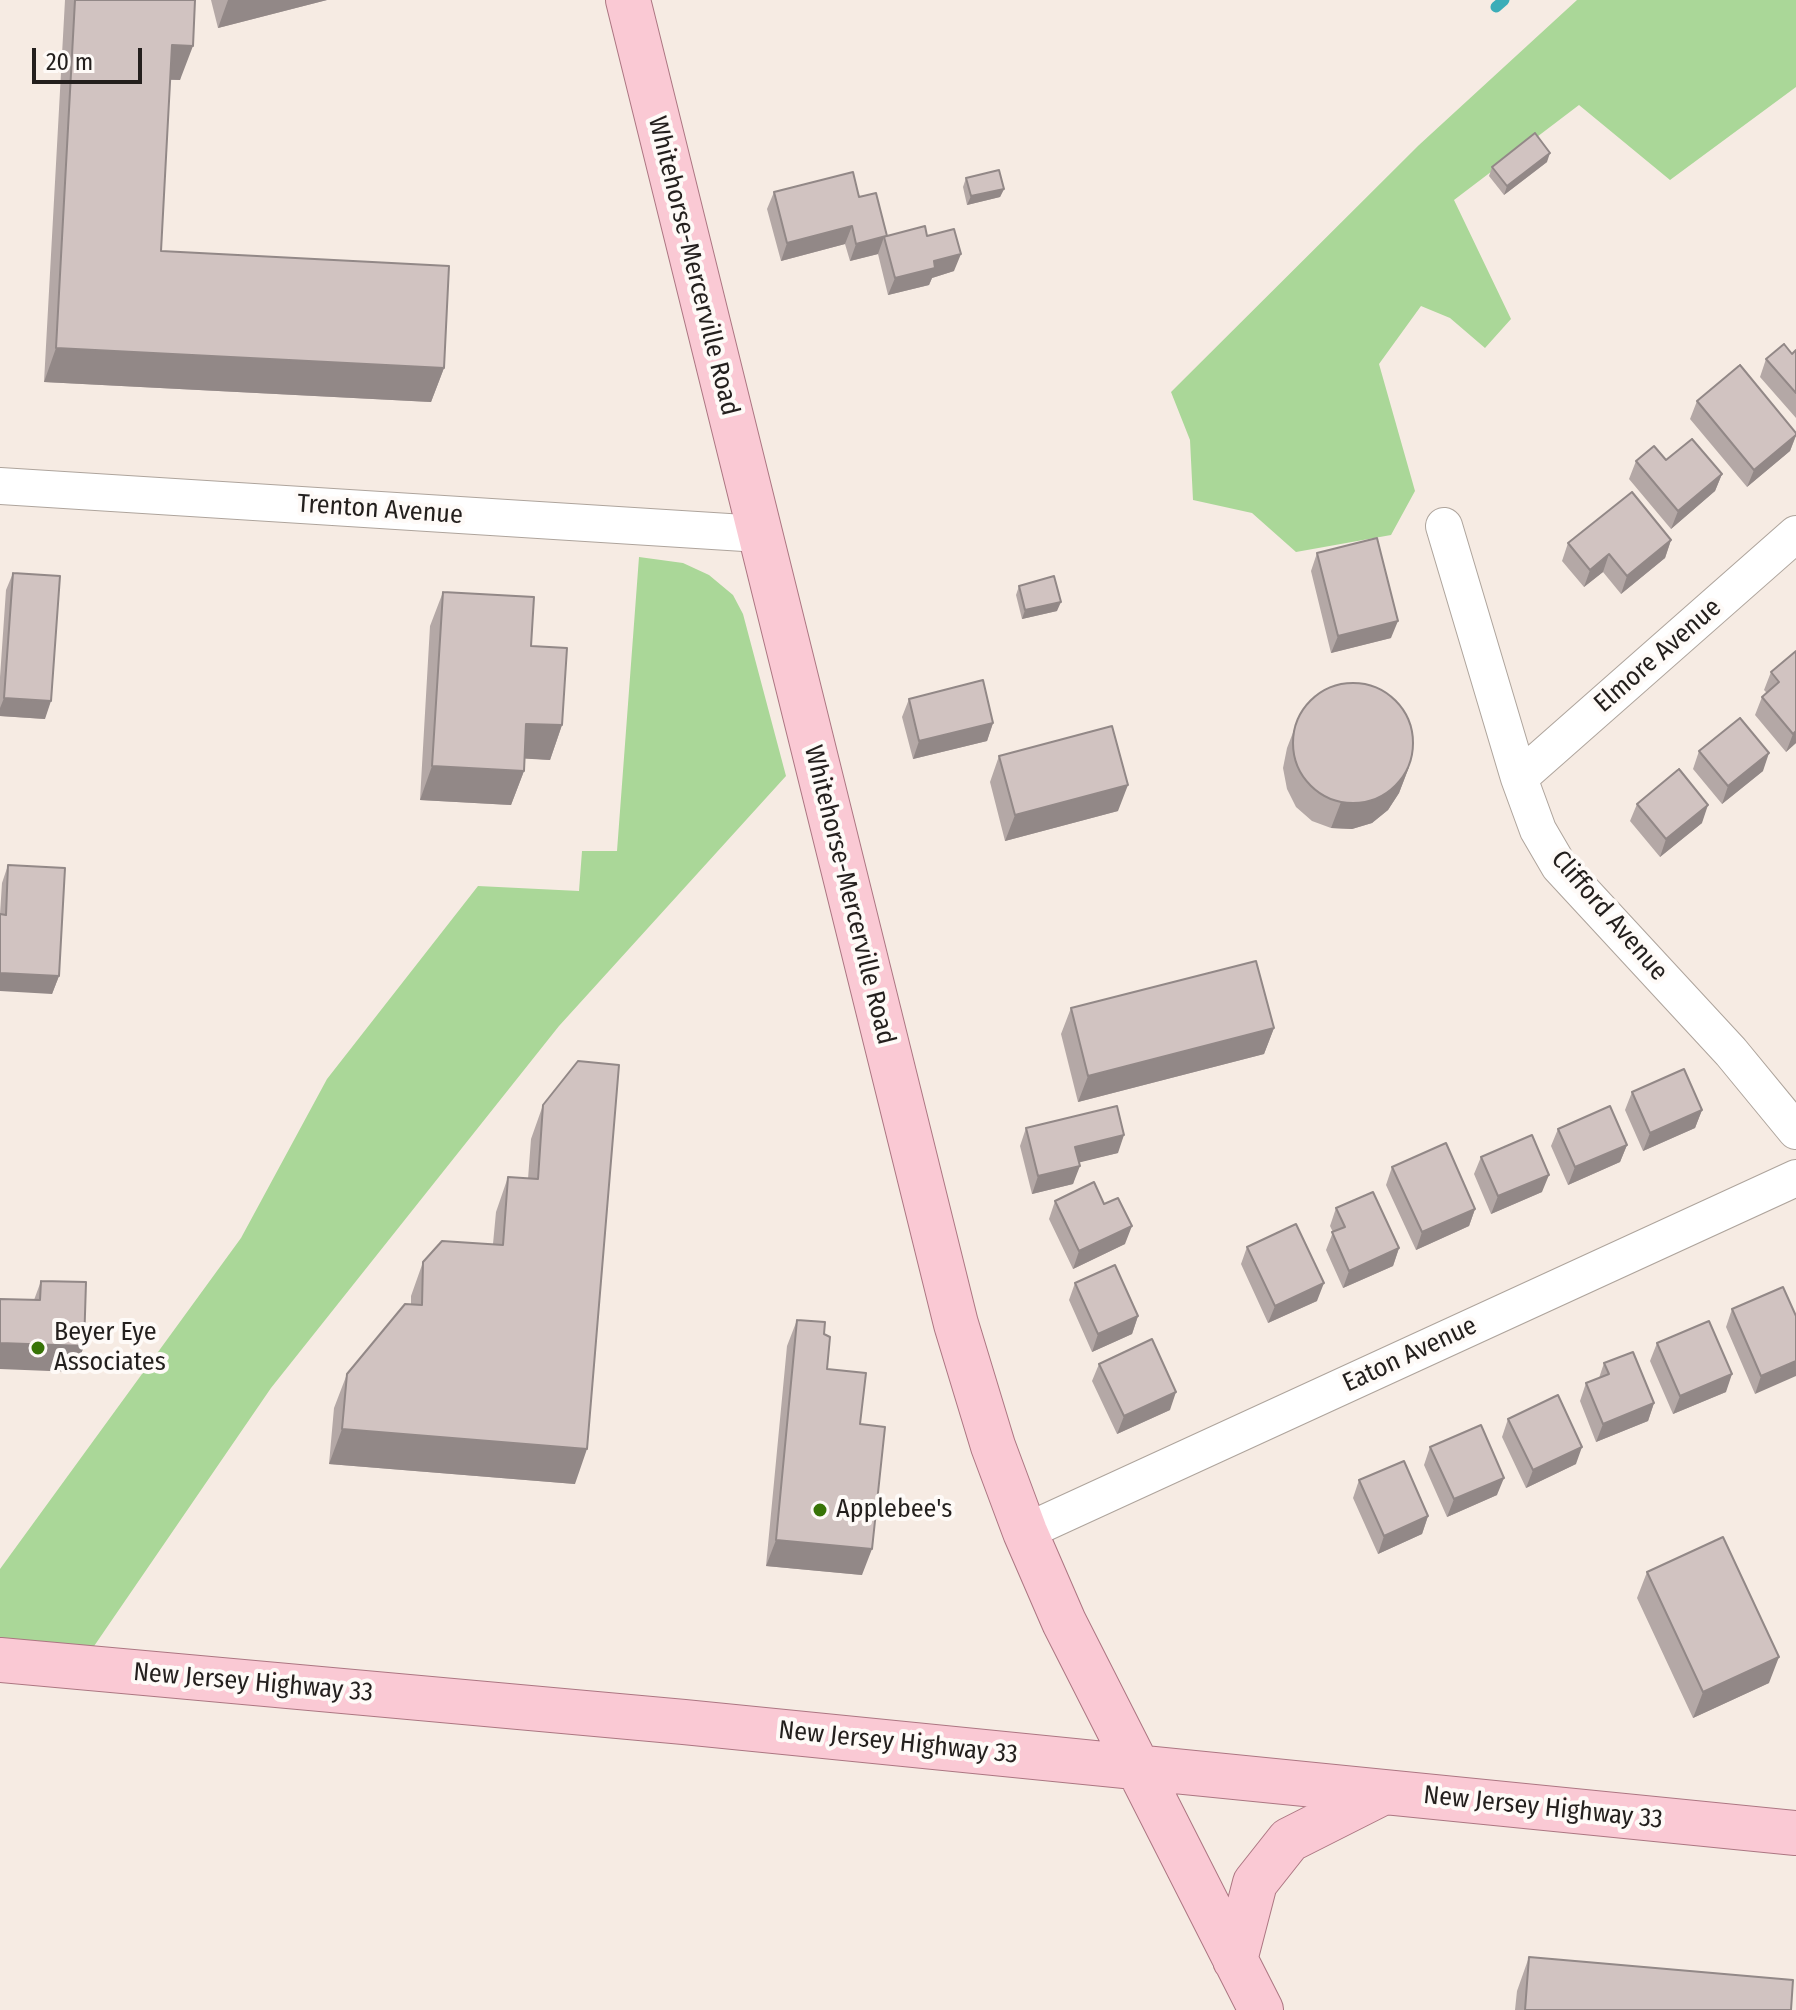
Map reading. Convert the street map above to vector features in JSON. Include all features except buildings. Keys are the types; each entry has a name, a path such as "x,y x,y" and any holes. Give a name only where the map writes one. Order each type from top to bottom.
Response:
{"main road":[{"name":"Whitehorse-Mercerville Road","path":"628,0 956,1324 993,1446 1025,1532 1064,1622 1261,2010"},
{"name":"New Jersey Highway 33","path":"0,1660 652,1719 1796,1833"},
{"path":"1235,1960 1255,1883 1289,1840 1384,1792"}],"street":[{"name":"Trenton Avenue","path":"0,486 760,534"},
{"name":"Clifford Avenue","path":"1444,526 1519,778 1538,830 1559,866 1731,1052 1796,1131"},
{"name":"Elmore Avenue","path":"1519,778 1796,534"},
{"name":"Eaton Avenue","path":"1025,1532 1796,1178"}],"green space":[{"path":"1577,0 1796,0 1796,87 1670,180 1579,105 1454,200 1511,319 1485,348 1450,318 1421,306 1379,364 1415,491 1391,535 1296,552 1252,513 1193,500 1190,440 1171,392 1419,145"},
{"path":"639,557 683,563 709,575 733,595 743,614 786,776 559,1026 271,1388 90,1652 0,1642 0,1569 241,1238 327,1079 478,886 579,891 582,851 617,851"}],"waterway":[{"path":"1496,7 1504,0"}],"place":[{"name":"Beyer Eye Associates","path":"38,1348"},
{"name":"Applebee's","path":"820,1510"}]}
